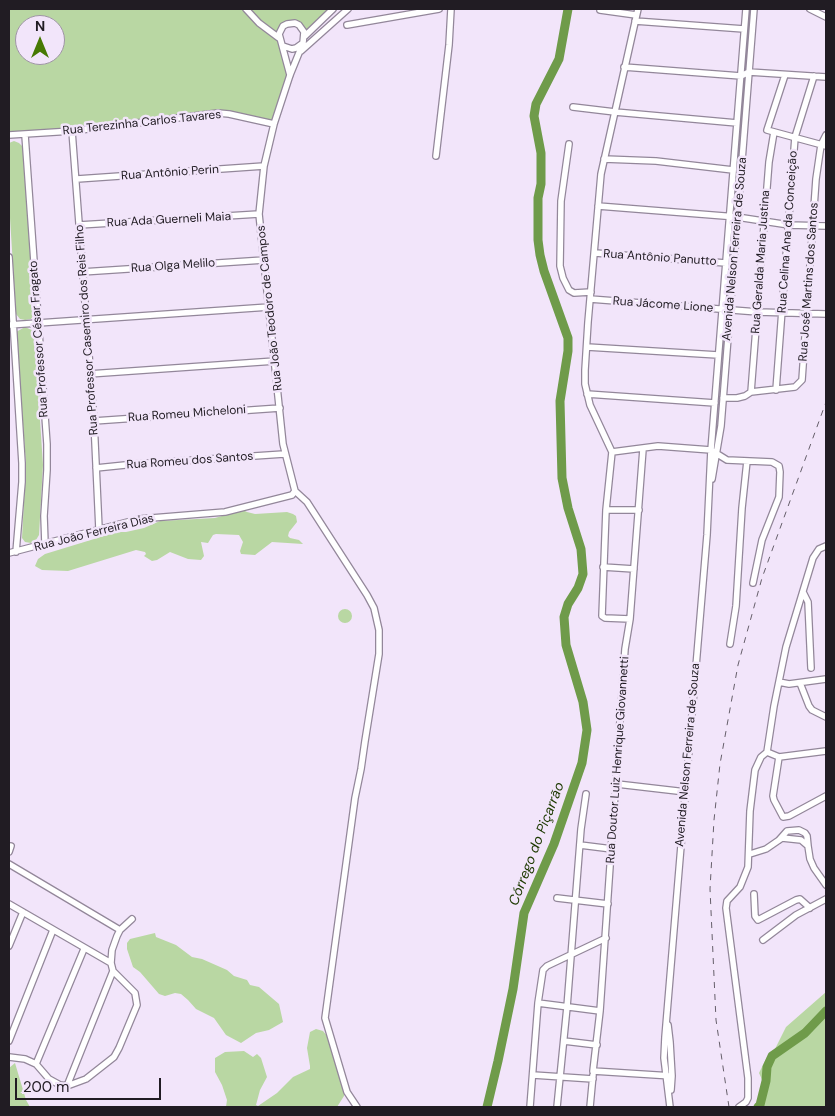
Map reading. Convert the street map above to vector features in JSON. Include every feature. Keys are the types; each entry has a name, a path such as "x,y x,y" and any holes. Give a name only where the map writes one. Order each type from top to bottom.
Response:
{"street":[{"path":"246,9 259,23 279,38 284,46 290,75"},
{"path":"284,46 292,49 303,43 307,34 333,9"},
{"path":"299,52 348,9"},
{"path":"347,25 439,9"},
{"path":"436,156 452,9"},
{"name":"Avenida Nelson Ferreira de Souza","path":"710,488 718,454 723,398 726,310 726,216 733,170 746,9"},
{"name":"Avenida Nelson Ferreira de Souza","path":"593,1071 669,1075 670,1042 667,1021 710,488 714,403 718,355 726,310 737,217 754,9"},
{"path":"810,9 826,17"},
{"path":"600,10 744,29"},
{"path":"630,619 605,618 602,616 606,510 612,452 596,419 587,394 585,377 598,190 636,15"},
{"path":"279,38 283,26 291,23 299,25 304,32 316,38"},
{"name":"Rua João Teodoro de Campos","path":"295,491 294,481 284,454 259,214 264,166 274,124 303,43"},
{"path":"624,67 741,76 748,72 826,77"},
{"path":"785,74 767,130 795,136 824,146"},
{"name":"Rua Celina Ana da Conceição","path":"776,390 795,136 814,76"},
{"path":"573,107 737,123"},
{"name":"Rua Terezinha Carlos Tavares","path":"9,136 72,131 218,113 274,124"},
{"name":"Rua Professor Casemiro dos Reis Filho","path":"72,131 94,421 99,529"},
{"name":"Rua Geralda Maria Justina","path":"751,392 769,162 774,132"},
{"name":"Rua José Martins dos Santos","path":"776,390 796,387 802,380 813,227 812,215 816,179 826,135"},
{"name":"Rua Professor César Fragato","path":"24,136 39,324 46,444 45,544"},
{"path":"569,144 561,201 560,266 569,290 574,293 591,292"},
{"path":"604,159 656,161 733,170"},
{"name":"Rua Antônio Perin","path":"77,179 264,166"},
{"path":"598,206 737,217 789,225 826,226"},
{"name":"Rua Ada Guerneli Maia","path":"79,225 259,214"},
{"name":"Rua Antônio Panutto","path":"595,253 726,263"},
{"path":"9,257 11,325 22,482 16,552"},
{"name":"Rua Olga Melilo","path":"82,272 264,260"},
{"name":"Rua Jácome Lione","path":"590,299 782,314 826,314"},
{"path":"11,325 269,307"},
{"path":"587,347 718,355"},
{"path":"89,374 275,361"},
{"path":"723,398 745,396 751,392 776,390"},
{"path":"587,394 714,403"},
{"name":"Rua Romeu Micheloni","path":"94,421 280,408"},
{"path":"612,452 658,446 711,450 727,460 772,462 778,466 780,472 779,497 762,540 753,583"},
{"name":"Rua Doutor Luiz Henrique Giovannetti","path":"590,1107 606,938 625,649 630,619 643,449"},
{"name":"Rua Romeu dos Santos","path":"96,468 284,454"},
{"path":"730,644 736,606 747,461"},
{"path":"295,491 307,502 367,595 374,608 379,630 379,654 364,741 362,769 355,798 325,1018 346,1092 357,1107"},
{"name":"Rua João Ferreira Dias","path":"9,553 148,518 210,514 233,510 292,495 295,491"},
{"path":"606,510 639,510"},
{"path":"739,1107 748,1098 748,1085 726,908 727,901 742,882 748,868 755,770 761,757 767,752 786,647 813,558 816,552 826,548 826,540"},
{"path":"603,567 634,569"},
{"path":"803,592 808,602 811,668"},
{"path":"779,682 800,683 826,678"},
{"path":"800,683 812,710 826,717"},
{"path":"767,752 779,757 826,751"},
{"path":"779,757 773,796 783,817 789,816 826,796"},
{"path":"617,784 686,792"},
{"path":"557,1107 586,794"},
{"path":"750,854 766,849 785,838 798,839 808,846 810,860 826,885"},
{"path":"580,845 612,849"},
{"path":"9,864 120,930"},
{"path":"754,894 755,916 758,920 800,899 810,908"},
{"path":"556,898 608,904"},
{"path":"763,940 796,915 826,899"},
{"path":"9,904 84,949 111,962"},
{"path":"9,946 23,912"},
{"path":"9,1057 25,1059 36,1064 49,1079 60,1085 67,1086 86,1079 114,1057 120,1048 137,1005 135,993 113,971 111,962 112,950 120,930 132,919"},
{"path":"9,1041 53,930"},
{"path":"530,1107 538,1003 544,968 606,938"},
{"path":"36,1064 84,949"},
{"path":"67,1086 113,971"},
{"path":"538,1003 600,1011"},
{"path":"564,1041 597,1045"},
{"path":"533,1075 593,1079"}],"green space":[{"path":"9,9 333,9 305,35 302,28 289,23 279,34 252,15 279,38 290,75 274,124 229,114 87,130 75,134 9,135"},
{"path":"14,141 23,147 34,314 31,319 25,320 20,319 16,314 9,202 9,143"},
{"path":"25,327 34,331 43,465 39,535 31,543 25,542 22,538 26,464 16,332"},
{"path":"243,510 255,514 287,512 293,514 296,516 297,522 288,536 299,540 303,544 272,542 255,555 241,554 243,542 239,535 216,534 213,535 208,543 201,542 204,556 201,560 188,559 170,552 152,561 144,556 145,552 136,550 68,571 42,570 35,566 38,559 45,554 117,532 144,528 160,521 215,518"},
{"path":"345,609 350,611 352,616 350,621 345,623 340,621 338,616 340,611"},
{"path":"155,933 156,937 176,945 192,957 202,959 227,970 234,976 247,980 250,985 259,987 279,1004 283,1022 269,1030 256,1033 241,1043 226,1035 214,1018 196,1009 181,994 175,993 165,996 159,994 140,972 133,967 127,949 127,943 130,939"},
{"path":"826,992 826,1107 763,1107 763,1093 766,1088 759,1073 767,1057 774,1051 786,1027"},
{"path":"316,1029 323,1031 328,1037 344,1086 344,1096 337,1107 226,1107 227,1100 215,1072 215,1058 225,1052 244,1051 253,1057 257,1054 261,1058 267,1077 260,1090 256,1105 258,1106 277,1093 293,1077 310,1069 307,1048 310,1032"},
{"path":"15,1063 26,1100 30,1107 9,1107 9,1068"}],"waterway":[{"name":"Córrego do Piçarrão","path":"487,1107 513,989 524,913 554,844 582,763 587,730 583,702 566,645 564,617 568,604 578,588 583,574 581,549 568,508 562,478 560,401 568,351 568,338 540,255 538,198 541,184 541,153 534,116 536,104 559,59 568,9"},
{"path":"758,1107 766,1081 767,1067 772,1056 805,1033 826,1011"}],"railway":[{"path":"729,1107 716,1020 710,889 714,820 720,764 738,665 762,578 826,402"}]}
